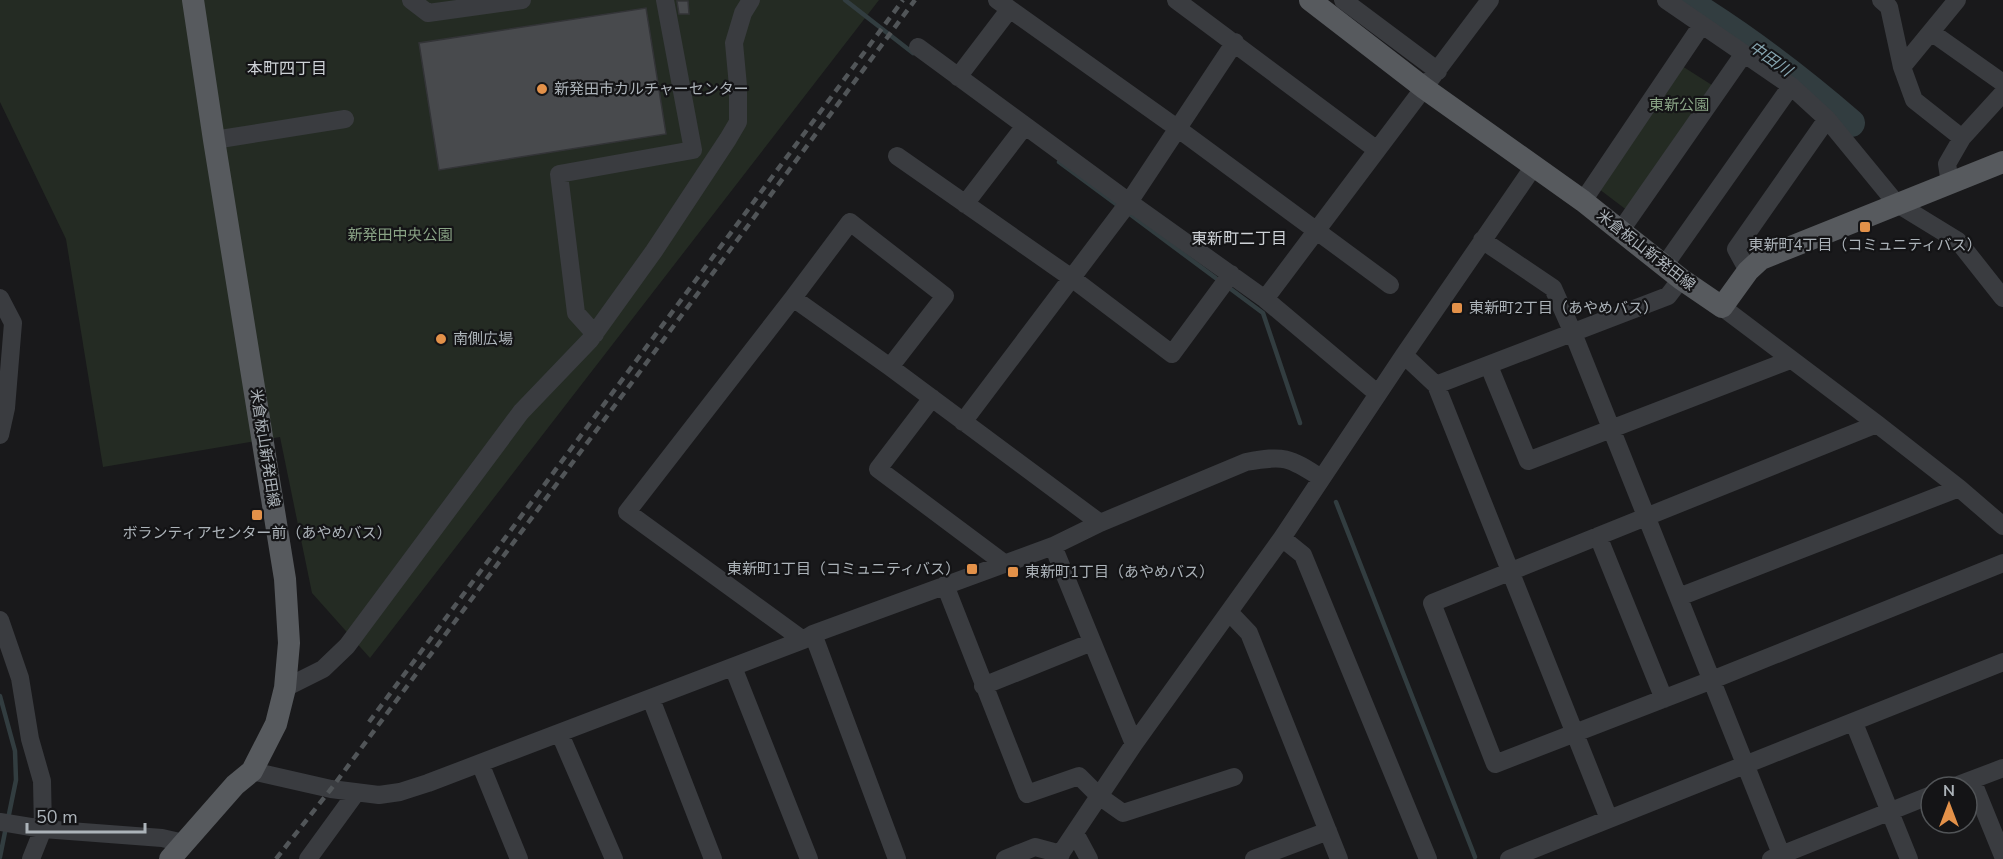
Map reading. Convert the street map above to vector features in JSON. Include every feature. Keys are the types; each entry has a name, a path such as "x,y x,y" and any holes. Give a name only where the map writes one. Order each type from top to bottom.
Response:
{"main road":[{"name":"米倉板山新発田線","path":"177,851 235,785 252,771 276,724 285,688 289,642 285,579 266,451 193,0"},
{"name":"米倉板山新発田線","path":"1310,0 1431,79 1534,166 1722,307"},
{"path":"1722,307 1748,271 1761,259 2003,162"}],"street":[{"path":"411,0 428,13 522,0"},
{"path":"665,0 693,150 711,165"},
{"path":"285,688 322,669 347,646 520,412 595,334 654,251 738,122 738,86 734,43 743,13 751,0"},
{"path":"1176,0 1377,150"},
{"path":"1343,0 1431,79"},
{"path":"1265,299 1490,0"},
{"path":"1666,0 1791,86 1827,119 1896,203 1958,241 1997,279 2003,298"},
{"path":"1902,67 1957,0"},
{"path":"1888,2 1902,67 1914,100 1962,138"},
{"path":"958,77 1003,5 1177,128 1390,285"},
{"path":"1583,201 1701,26"},
{"path":"1931,32 2003,83"},
{"path":"963,422 1129,202 1235,42"},
{"path":"918,47 1265,299 1378,394"},
{"path":"1621,230 1743,55"},
{"path":"1436,385 1668,296 1673,272 1791,86"},
{"path":"1950,183 1947,164 1962,138 2003,93"},
{"path":"214,140 345,119"},
{"path":"1748,271 1736,249 1827,119"},
{"path":"965,204 1024,126"},
{"path":"595,334 576,313 559,174 693,150"},
{"path":"897,156 1072,279 1172,354 1230,274"},
{"path":"1005,859 1035,847 1059,856 1134,744 1282,538 1534,166"},
{"path":"890,367 945,296 850,222 627,512 808,637 897,859"},
{"path":"1482,240 1553,288 1746,765 1778,858 1919,800"},
{"path":"0,298 13,323 6,408 0,435"},
{"path":"793,298 1100,523"},
{"path":"1722,307 2000,520"},
{"path":"1404,355 1436,385 1609,819"},
{"path":"1490,366 1528,461 1790,360"},
{"path":"932,398 878,469 1005,564"},
{"path":"1877,424 1432,603 1496,764 2003,563"},
{"path":"252,771 356,793 379,795 400,792 560,734 808,637 1053,546 1100,523 1246,462 1270,457 1294,460 1321,478"},
{"path":"1679,597 1959,488"},
{"path":"1598,537 1664,699"},
{"path":"1282,538 1303,555 1428,859"},
{"path":"1053,546 1134,744"},
{"path":"945,585 1027,794 1079,776 1099,796 1123,813 1234,777"},
{"path":"1229,612 1249,633 1339,859"},
{"path":"0,620 20,678 30,739 42,781 43,829 31,859"},
{"path":"983,686 1092,642"},
{"path":"1509,859 2003,662"},
{"path":"733,667 809,859"},
{"path":"651,699 712,859"},
{"path":"1854,723 1909,859"},
{"path":"560,734 614,859"},
{"path":"480,764 519,859"},
{"path":"1979,777 2003,768"},
{"path":"308,859 356,793"},
{"path":"1979,797 2003,856"},
{"path":"0,822 43,829 162,838 177,851"},
{"path":"1254,859 1328,831"},
{"path":"1075,832 1089,859"},
{"path":"320,842 327,859"}],"green space":[{"name":"新発田中央公園","path":"0,0 879,0 370,658 312,593 280,437 103,467 66,239 0,102"},
{"name":"東新公園","path":"1682,66 1715,87 1628,211 1599,189"}],"building":[{"path":"677,1 688,1 689,14 679,14"},
{"name":"新発田市カルチャーセンター","path":"646,8 666,134 439,170 419,43"}],"waterway":[{"path":"845,0 913,53"},
{"name":"中田川","path":"1685,0 1771,58 1851,123"},
{"path":"1059,162 1120,207"},
{"path":"1127,212 1221,282"},
{"path":"1228,287 1263,313 1300,423"},
{"path":"1336,502 1475,857"},
{"path":"0,696 15,751 16,780 8,819"},
{"path":"0,857 6,827"}],"railway":[{"path":"369,722 903,0"},
{"path":"276,859 331,789 915,0"}],"place":[{"name":"新発田市カルチャーセンター","path":"542,89"},
{"name":"東新町4丁目（コミュニティバス）","path":"1865,227"},
{"name":"東新町2丁目（あやめバス）","path":"1457,308"},
{"name":"南側広場","path":"441,339"},
{"name":"ボランティアセンター前（あやめバス）","path":"257,515"},
{"name":"東新町1丁目（コミュニティバス）","path":"972,569"},
{"name":"東新町1丁目（あやめバス）","path":"1013,572"}],"district":[{"name":"本町四丁目","path":"287,69"},
{"name":"東新町二丁目","path":"1239,239"}]}
